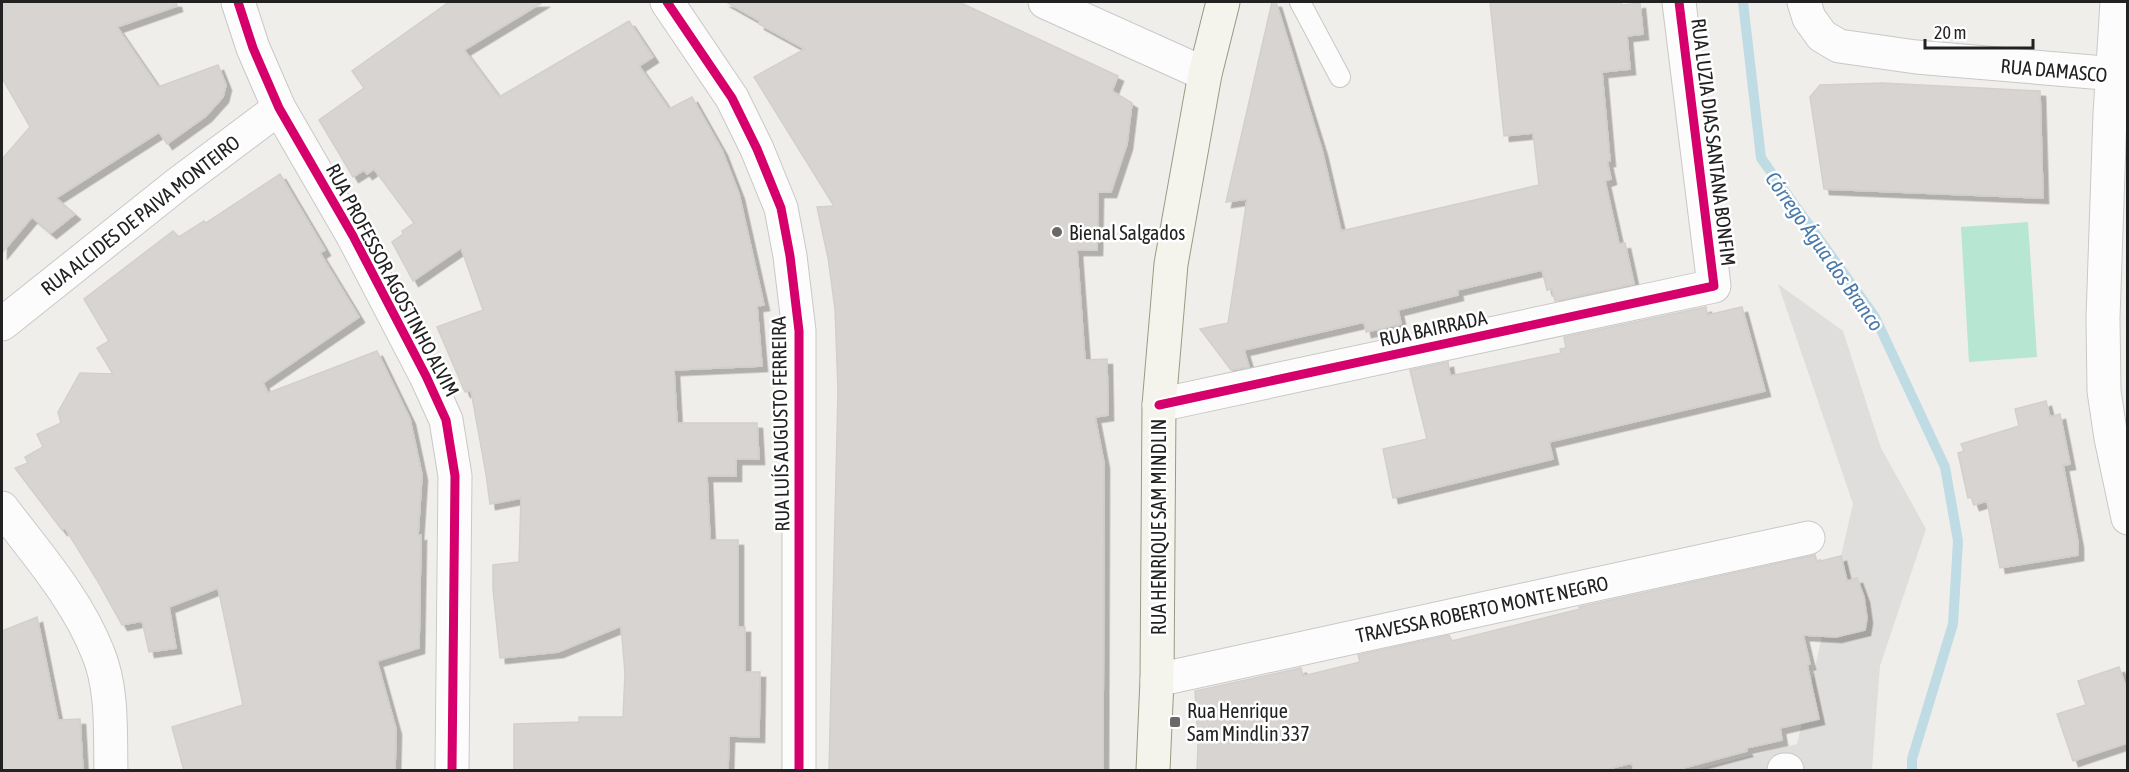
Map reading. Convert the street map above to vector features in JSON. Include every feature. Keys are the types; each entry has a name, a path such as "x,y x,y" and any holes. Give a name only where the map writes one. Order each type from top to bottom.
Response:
{"main road":[{"name":"RUA HENRIQUE SAM MINDLIN","path":"1154,771 1159,405 1171,264 1205,74 1223,2"}],"street":[{"name":"RUA PROFESSOR AGOSTINHO ALVIM","path":"238,2 253,48 279,108 353,236 426,376 446,420 455,476 452,771"},
{"name":"RUA LUÍS AUGUSTO FERREIRA","path":"667,2 732,98 782,208 800,331 799,771"},
{"path":"1045,2 1205,74"},
{"name":"RUA LUZIA DIAS SANTANA BONFIM","path":"1679,2 1714,286"},
{"name":"RUA DAMASCO","path":"1804,2 1809,18 1822,36 1839,46 1916,57 2120,75"},
{"path":"2117,2 2120,75 2103,318 2104,392 2127,518"},
{"name":"RUA ALCIDES DE PAIVA MONTEIRO","path":"2,324 179,183 279,108"},
{"name":"RUA BAIRRADA","path":"1159,405 1714,286"},
{"path":"2,508 74,606 99,653 109,697 111,771"},
{"name":"TRAVESSA ROBERTO MONTE NEGRO","path":"1157,680 1808,538"}],"lane":[{"path":"1300,2 1340,77"}],"shaded area":[{"path":"1778,284 1843,331 1881,448 1926,529 1880,666 1872,770 1695,770 1797,744 1853,504"}],"green space":[{"path":"2028,222 2037,357 1969,362 1961,227"}],"building":[{"path":"2,2 176,2 177,6 117,27 158,87 218,65 226,85 223,97 206,116 167,144 159,132 56,198 75,214 51,233 32,217 2,253 2,159 30,127 2,78"},
{"path":"449,2 543,2 464,50 499,97 629,21 653,57 639,66 669,109 692,97 722,150 739,194 764,305 757,306 762,366 674,370 677,423 757,423 759,459 736,459 736,476 707,476 710,540 738,540 738,627 745,627 745,672 760,672 759,737 729,736 728,771 514,771 514,724 579,722 579,717 623,717 625,673 621,626 558,652 500,658 493,589 493,565 519,562 521,498 490,504 471,391 465,392 437,327 483,310 461,248 413,281 392,242 414,223 374,169 367,174 364,170 353,177 319,120 364,88 352,71"},
{"path":"726,2 959,2 1118,76 1112,91 1132,103 1127,144 1111,192 1098,192 1097,250 1077,250 1085,360 1107,359 1108,415 1095,417 1104,463 1103,771 829,771 838,391 835,309 828,258 817,207 834,206 754,77 805,49 759,24 760,21"},
{"path":"1272,2 1276,2 1322,150 1341,231 1539,185 1533,133 1504,136 1490,2 1621,2 1622,5 1640,3 1643,34 1627,36 1630,69 1602,72 1610,161 1607,161 1611,179 1605,181 1619,244 1625,243 1634,284 1555,301 1552,289 1547,290 1542,270 1457,290 1458,295 1398,310 1401,324 1366,332 1364,322 1244,350 1249,367 1231,370 1200,329 1228,323 1247,199 1226,202"},
{"path":"1882,83 2040,91 2043,198 1824,189 1810,97 1820,85"},
{"path":"280,174 325,250 320,253 359,317 263,383 268,393 377,351 410,419 422,475 418,536 421,535 419,648 377,661 396,729 395,771 184,771 172,727 243,705 218,588 169,607 176,648 149,652 142,621 122,625 65,528 62,530 15,468 28,463 25,457 43,447 37,434 61,423 58,412 80,373 113,374 97,348 109,341 84,299 173,231 179,237 204,221 206,223"},
{"path":"1706,307 1707,315 1742,307 1765,391 1549,442 1553,459 1393,498 1383,449 1427,439 1410,370 1448,362 1450,376 1561,353 1560,349 1566,348 1564,337"},
{"path":"2046,401 2050,417 2060,414 2070,464 2063,465 2078,542 2078,555 2000,568 1987,501 1974,505 1971,497 1968,498 1958,453 1964,451 1961,444 2019,426 2015,409"},
{"path":"1815,555 1817,562 1841,556 1847,581 1857,578 1864,597 1867,618 1865,630 1836,637 1803,635 1819,719 1780,728 1782,740 1746,748 1747,751 1672,771 1634,771 1632,763 1600,771 1197,771 1195,691 1301,668 1303,676 1360,662 1358,655 1449,635 1452,641 1580,609 1579,607"},
{"path":"37,617 58,720 80,719 83,771 2,771 2,631"},
{"path":"2119,667 2127,690 2127,743 2073,761 2057,714 2086,705 2078,681"}],"waterway":[{"name":"Córrego Água dos Branco","path":"1743,2 1761,158 1875,317 1945,467 1958,541 1953,624 1912,759 1912,770"}],"cycle path":[{"path":"238,2 253,48 279,108 353,236 426,376 446,420 455,476 452,770"},
{"path":"667,2 732,98 757,149 781,208 790,256 799,331 799,770"},
{"path":"1159,405 1714,286 1679,2"}],"place":[{"name":"Bienal Salgados","path":"1057,232"},
{"name":"Rua Henrique Sam Mindlin 337","path":"1175,722"}]}
